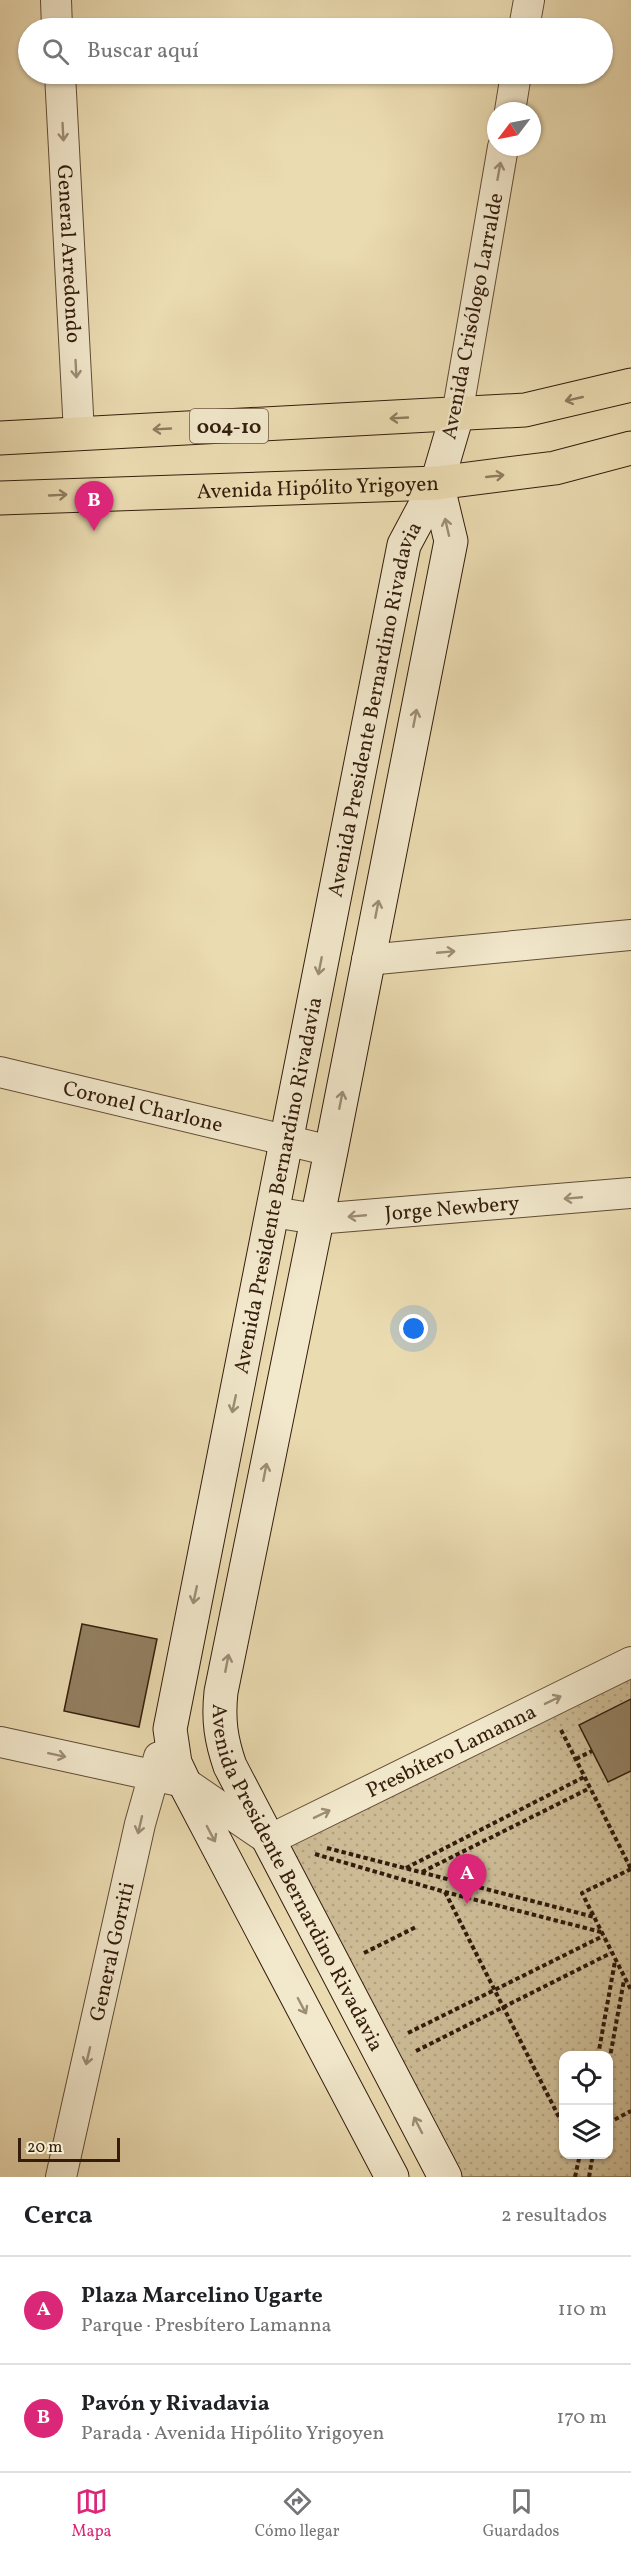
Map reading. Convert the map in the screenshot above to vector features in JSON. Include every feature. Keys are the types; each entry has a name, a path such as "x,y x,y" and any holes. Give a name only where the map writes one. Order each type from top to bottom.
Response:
{"main road":[{"name":"004-10","path":"0,438 525,410 631,385"},
{"name":"Avenida Crisólogo Larralde","path":"437,483 457,415"},
{"name":"Avenida Hipólito Yrigoyen","path":"0,498 437,483 555,468 631,448"},
{"name":"Avenida Presidente Bernardino Rivadavia","path":"437,483 451,541 331,1151 221,1692 219,1715 220,1737 230,1766 274,1838 336,1967 445,2177"},
{"name":"Avenida Presidente Bernardino Rivadavia","path":"392,2177 184,1782 175,1763 170,1729 404,545 437,483"}],"street":[{"path":"56,0 57,18"},
{"path":"526,18 529,0"},
{"name":"General Arredondo","path":"61,84 79,433"},
{"path":"511,102 514,84"},
{"name":"Avenida Crisólogo Larralde","path":"457,415 501,156"},
{"path":"367,960 631,935"},
{"name":"Coronel Charlone","path":"0,1072 331,1151"},
{"name":"Jorge Newbery","path":"273,1212 316,1219 631,1193"},
{"name":"Presbítero Lamanna","path":"274,1838 631,1662"},
{"name":"General Gorriti","path":"61,2177 152,1776 170,1729"},
{"path":"0,1742 184,1782 274,1838"}],"path":[{"path":"547,1703 631,1869 582,1893 631,1990"},
{"path":"576,1759 592,1751"},
{"path":"405,1868 584,1777"},
{"path":"422,1872 590,1788"},
{"path":"274,1838 422,1872 594,1917"},
{"path":"274,1838 445,1892 602,1934"},
{"path":"445,1892 559,2117"},
{"path":"336,1967 416,1927"},
{"path":"383,2056 494,1990 602,1934"},
{"path":"383,2056 503,2007 611,1953"},
{"path":"599,2051 615,1961"},
{"path":"612,2051 624,1979"},
{"path":"613,2120 631,2111"},
{"path":"575,2177 578,2159"},
{"path":"589,2177 592,2159"}],"shaded area":[{"path":"631,1662 631,2177 445,2177 269,1840"}],"building":[{"path":"82,1624 157,1639 139,1727 64,1711"},
{"path":"631,1699 631,1771 608,1782 579,1725"}],"place":[{"name":"Pavón y Rivadavia","path":"94,531"},
{"name":"Plaza Marcelino Ugarte","path":"467,1904"}]}
